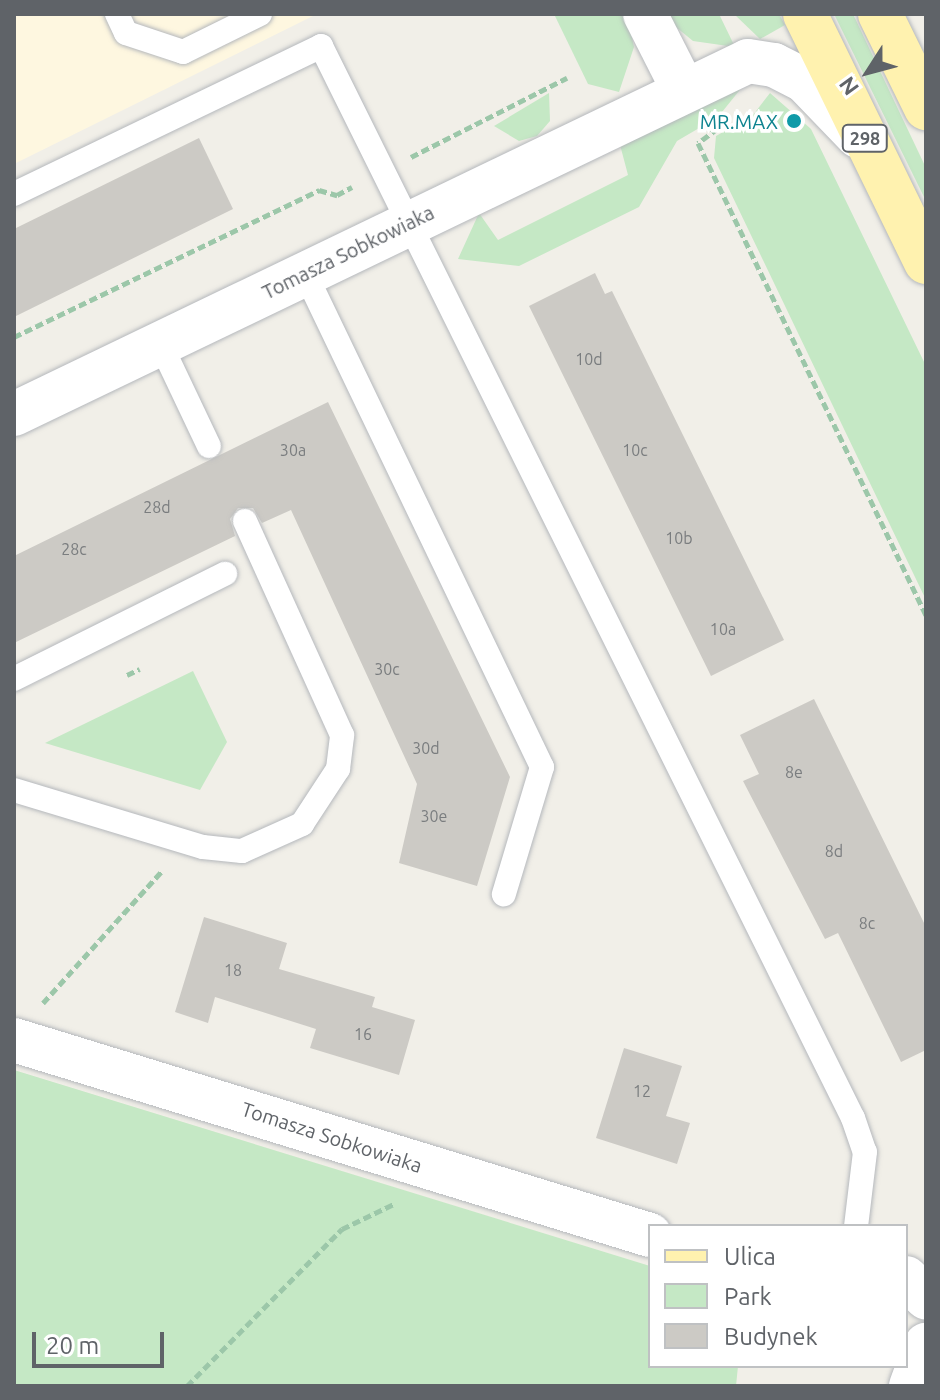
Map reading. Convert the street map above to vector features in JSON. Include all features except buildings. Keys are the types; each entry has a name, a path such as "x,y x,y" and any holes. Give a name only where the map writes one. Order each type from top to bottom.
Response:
{"main road":[{"name":"298","path":"805,14 926,262"},
{"path":"880,14 926,108"}],"street":[{"path":"645,14 683,89"},
{"name":"Tomasza Sobkowiaka","path":"14,414 683,89 748,61 774,65 805,81 871,150"},
{"name":"Tomasza Sobkowiaka","path":"24,1026 452,1175 648,1234"},
{"path":"908,1280 926,1297"},
{"path":"911,1386 926,1345"}],"lane":[{"path":"117,14 126,33 183,52 260,14"},
{"path":"14,194 321,46 853,1118 865,1152 856,1224"},
{"path":"305,273 542,767 504,894"},
{"path":"160,343 209,446"},
{"path":"14,790 182,840 242,851 278,841 302,824 338,769 342,735 331,702 245,521"},
{"path":"14,679 225,574"}],"path":[{"path":"14,337 319,190 337,195 567,78"},
{"path":"722,126 698,143 925,611"},
{"path":"127,675 140,669"},
{"path":"24,1026 182,840"},
{"path":"187,1386 342,1229 452,1175"}],"shaded area":[{"path":"14,14 317,14 14,164"}],"green space":[{"path":"554,14 627,14 634,47 619,92 588,84"},
{"path":"660,14 719,14 735,47 693,41"},
{"path":"734,14 779,14 785,25 760,39"},
{"path":"834,14 853,14 926,168 926,201"},
{"path":"743,86 718,117 677,141 639,207 519,266 458,259 479,213 498,240 628,175 619,141"},
{"path":"549,93 550,121 537,136 519,141 494,126"},
{"path":"770,93 811,129 926,366 926,600 714,158 716,136 753,115"},
{"path":"193,671 227,742 200,790 45,743"},
{"path":"14,1070 648,1265 648,1368 738,1368 736,1386 14,1386"}],"place":[{"name":"MR.MAX","path":"794,121"}]}
